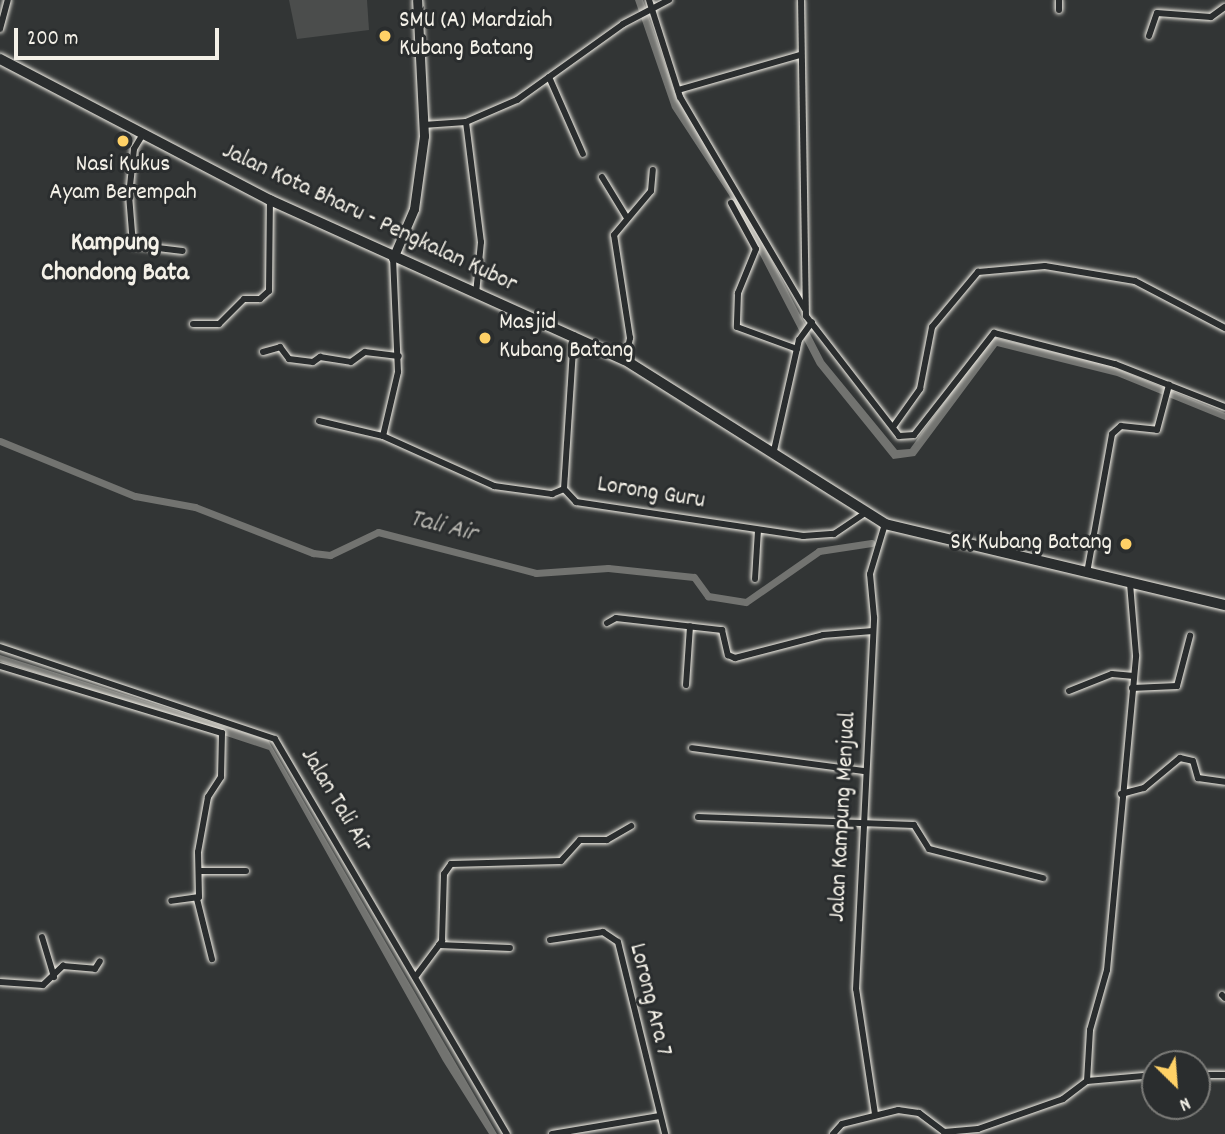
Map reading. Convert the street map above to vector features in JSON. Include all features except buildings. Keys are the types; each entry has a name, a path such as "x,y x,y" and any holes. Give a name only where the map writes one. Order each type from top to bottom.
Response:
{"main road":[{"name":"Jalan Kota Bharu - Pengkalan Kubor","path":"0,59 270,201 625,360 864,514 884,524 1225,605"}],"street":[{"path":"0,29 8,0"},
{"path":"383,436 398,356 393,258 414,209 423,125 417,0"},
{"path":"649,0 678,90 806,310 810,324 904,439 914,435 994,334 1092,357 1225,407"},
{"path":"423,125 466,122 518,100 639,17 651,13 669,0"},
{"path":"801,0 806,310"},
{"path":"1059,0 1059,10"},
{"path":"1149,36 1157,13 1211,17 1225,7"},
{"path":"678,90 800,55"},
{"path":"549,77 583,154"},
{"path":"466,122 481,242 477,294"},
{"path":"143,134 134,149 129,195 133,245 183,251"},
{"path":"625,360 630,338 613,238 652,188 653,170"},
{"path":"602,177 626,218"},
{"path":"193,324 219,324 244,299 260,299 269,291 270,201"},
{"path":"731,203 756,249 738,294 737,328 797,349"},
{"path":"893,427 920,388 932,327 978,272 1045,265 1135,281 1225,328"},
{"path":"773,455 797,349 810,324"},
{"path":"564,489 574,335"},
{"path":"263,352 280,347 289,359 313,362 320,357 351,362 365,352 398,356"},
{"path":"1087,573 1112,434 1121,426 1154,432 1168,386"},
{"name":"Lorong Guru","path":"319,421 383,436 494,486 552,494 564,489 576,502 758,530 824,536 864,514"},
{"name":"Jalan Kampung Menjual","path":"875,1114 856,989 864,771 873,631 870,574 884,524"},
{"path":"755,579 758,530"},
{"path":"1087,1081 1090,1030 1107,970 1121,794 1134,676 1130,583"},
{"path":"607,623 616,618 722,630 727,655 736,658 823,635 873,631"},
{"path":"686,685 690,626"},
{"path":"1132,688 1177,686 1190,636"},
{"name":"Jalan Tali Air","path":"0,647 270,734 416,975 507,1134"},
{"path":"0,666 222,733 221,778 208,797 197,899 212,959"},
{"path":"1069,691 1112,674 1134,676"},
{"path":"692,748 864,771"},
{"path":"1121,794 1145,787 1180,758 1193,761 1198,778 1225,782"},
{"path":"698,817 862,819 915,825 929,849 1043,878"},
{"path":"416,975 439,946 444,874 451,864 561,861 580,840 607,839 631,826"},
{"path":"199,871 246,871"},
{"path":"171,901 197,899"},
{"name":"Lorong Ara 7","path":"550,940 603,932 618,942 665,1134"},
{"path":"42,937 54,977"},
{"path":"439,946 510,948"},
{"path":"0,982 43,985 64,966 95,969 100,961"},
{"path":"833,1134 842,1124 875,1114 914,1111 933,1129 956,1133 1063,1099 1087,1081 1141,1076"},
{"path":"552,1134 660,1116"}],"shaded area":[{"path":"289,0 367,0 369,30 297,39"},
{"path":"635,0 643,0 677,99 740,199 824,361 897,450 910,449 992,337 1111,366 1225,413 1225,420 1117,376 997,346 915,456 893,459 817,365 729,195 672,108"},
{"path":"0,655 268,740 497,1134 489,1134 443,1061 269,750 0,661"}],"waterway":[{"name":"Tali Air","path":"0,441 135,496 195,507 313,553 330,555 378,532 536,573 608,568 694,577 708,596 746,602 819,551 871,543"}],"place":[{"name":"SMU (A) Mardziah Kubang Batang","path":"385,36"},
{"name":"Nasi Kukus Ayam Berempah","path":"123,141"},
{"name":"Masjid Kubang Batang","path":"485,338"},
{"name":"SK Kubang Batang","path":"1126,544"}],"district":[{"name":"Kampung Chondong Bata","path":"115,259"}]}
